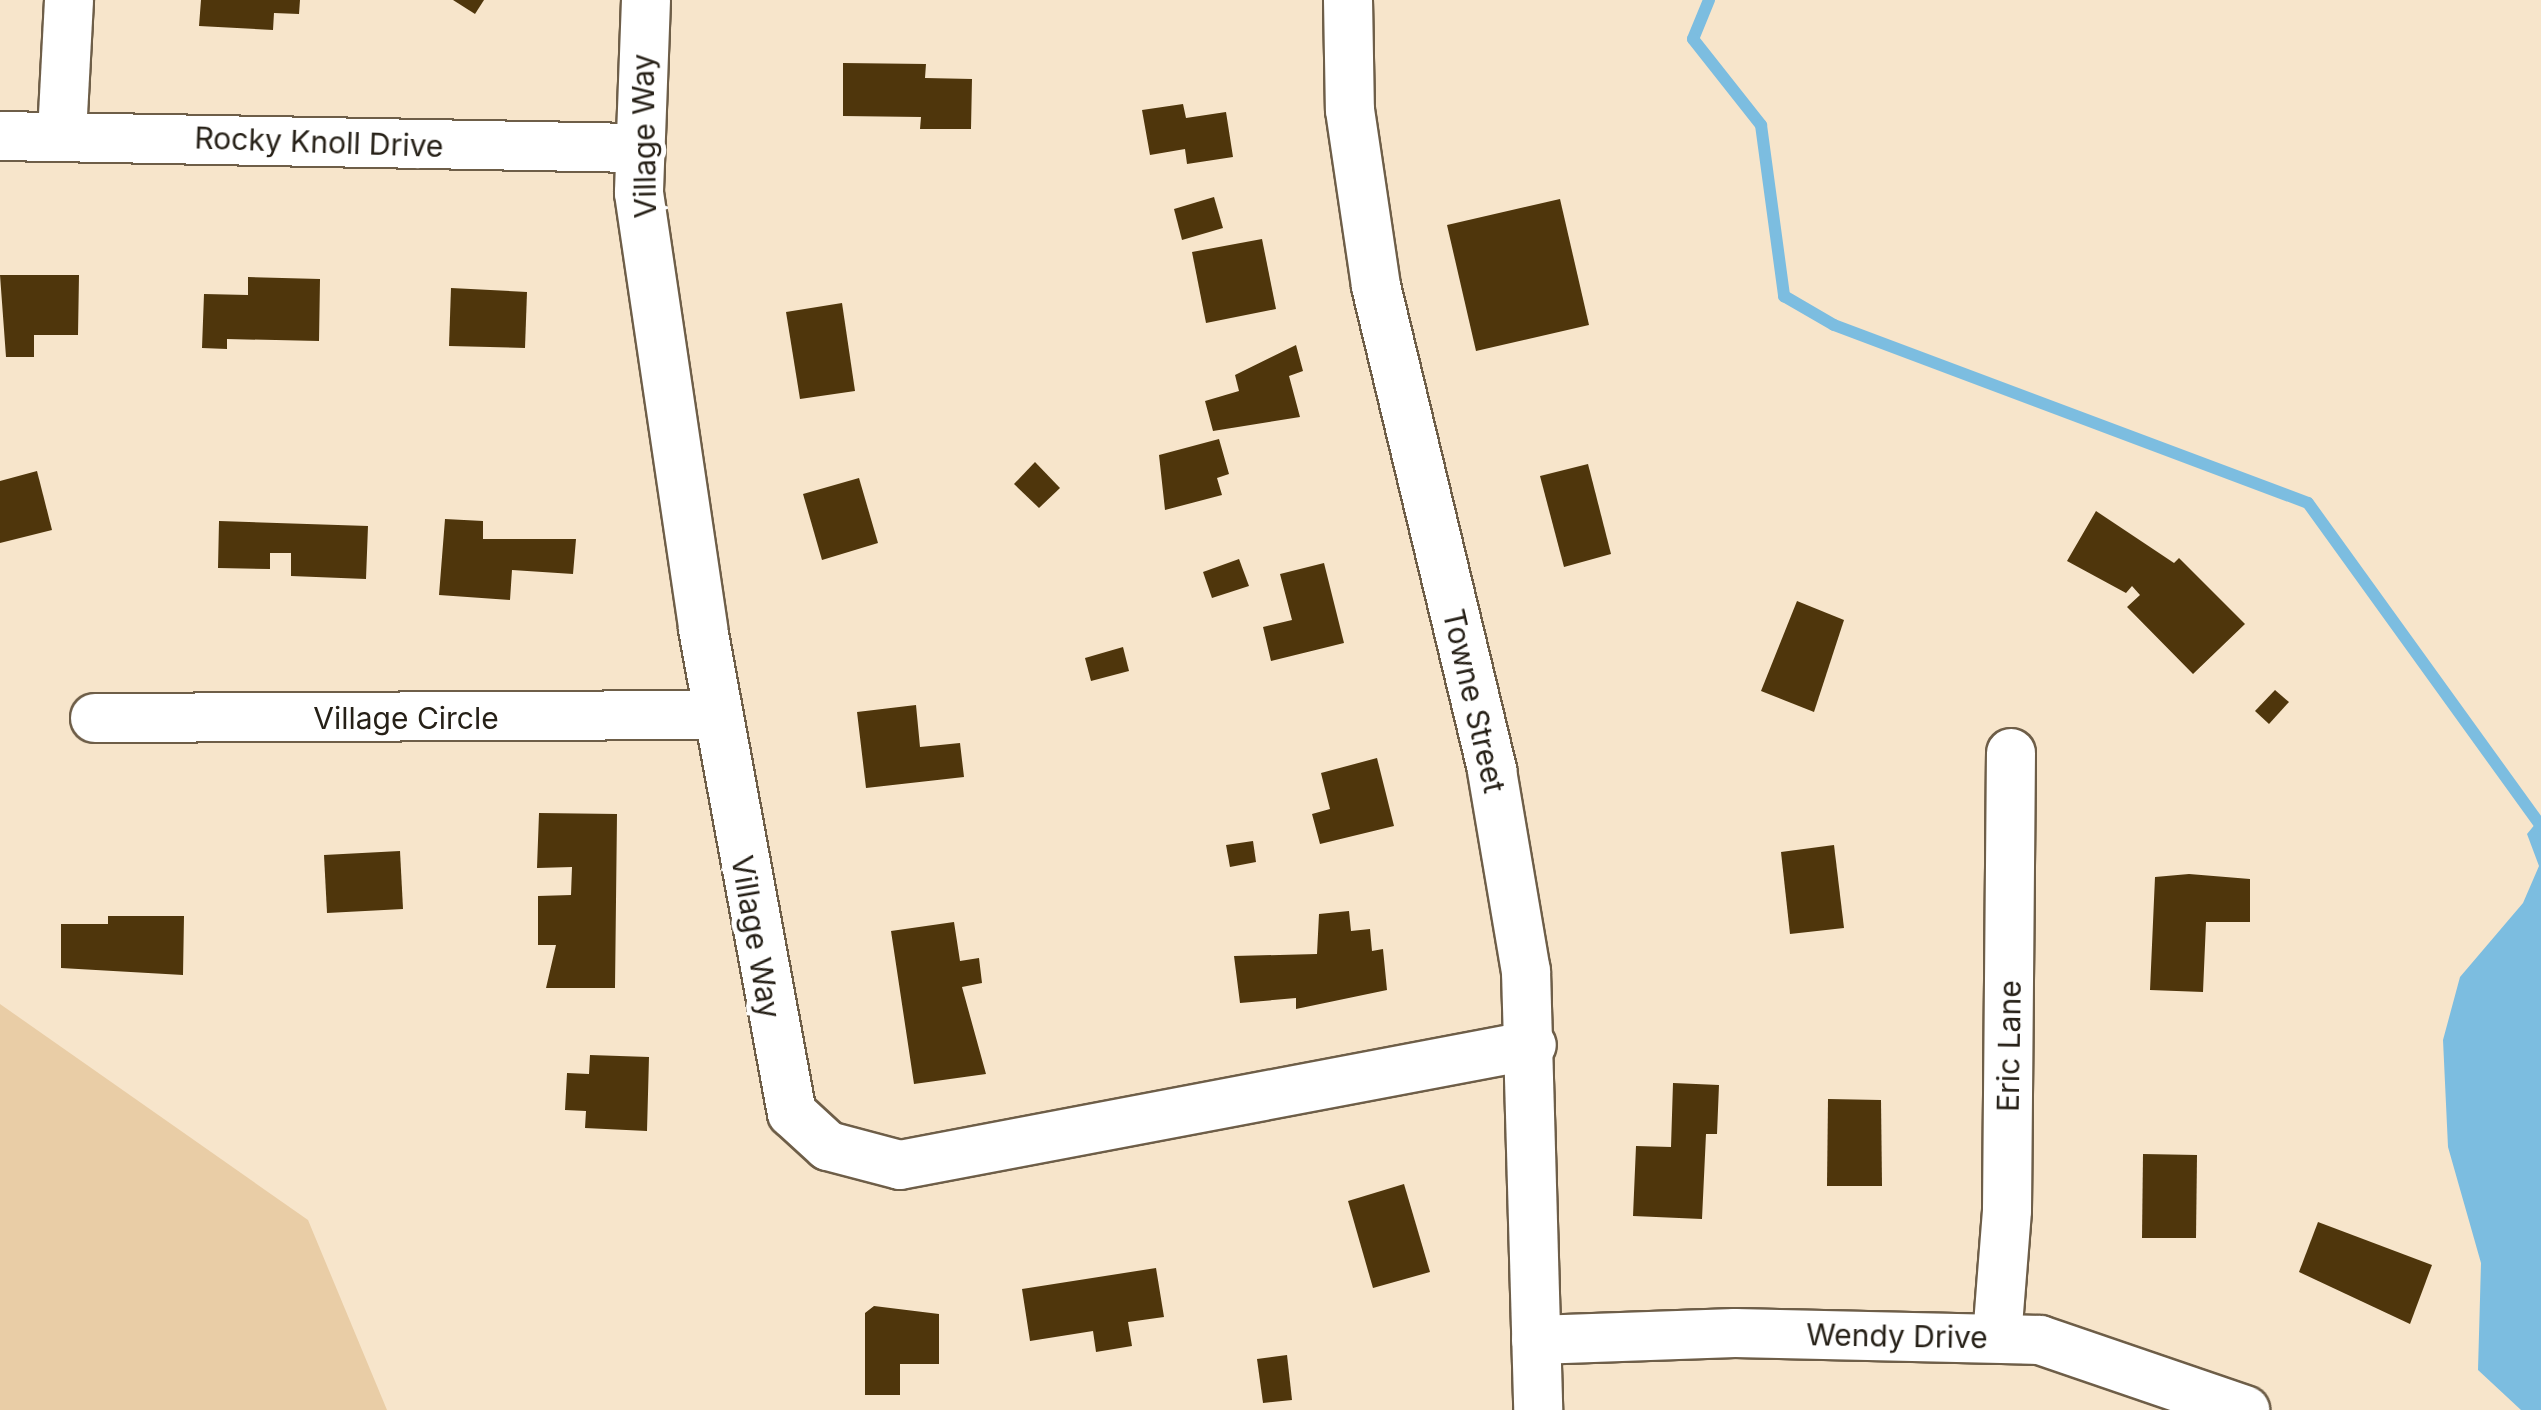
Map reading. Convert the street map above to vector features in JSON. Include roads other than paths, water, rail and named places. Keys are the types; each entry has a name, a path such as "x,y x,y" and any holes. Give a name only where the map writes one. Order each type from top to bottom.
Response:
{"street":[{"path":"62,134 69,0"},
{"name":"Village Way","path":"646,0 639,148 718,716 792,1113 828,1146 900,1165 1532,1045"},
{"name":"Towne Street","path":"1348,0 1350,110 1376,286 1492,771 1532,1045 1538,1410"},
{"name":"Rocky Knoll Drive","path":"0,136 62,134 639,148"},
{"name":"Village Circle","path":"95,718 718,716"},
{"name":"Eric Lane","path":"1997,1338 2007,1210 2011,753"},
{"name":"Wendy Drive","path":"1536,1340 2040,1340 2246,1410"}],"water":[{"path":"2541,817 2541,1410 2521,1410 2478,1370 2481,1263 2448,1147 2443,1040 2460,977 2523,903 2539,866 2527,834"}],"waterway":[{"path":"1709,0 1693,39 1761,125 1784,296 1834,325 2308,503 2541,826"}]}
